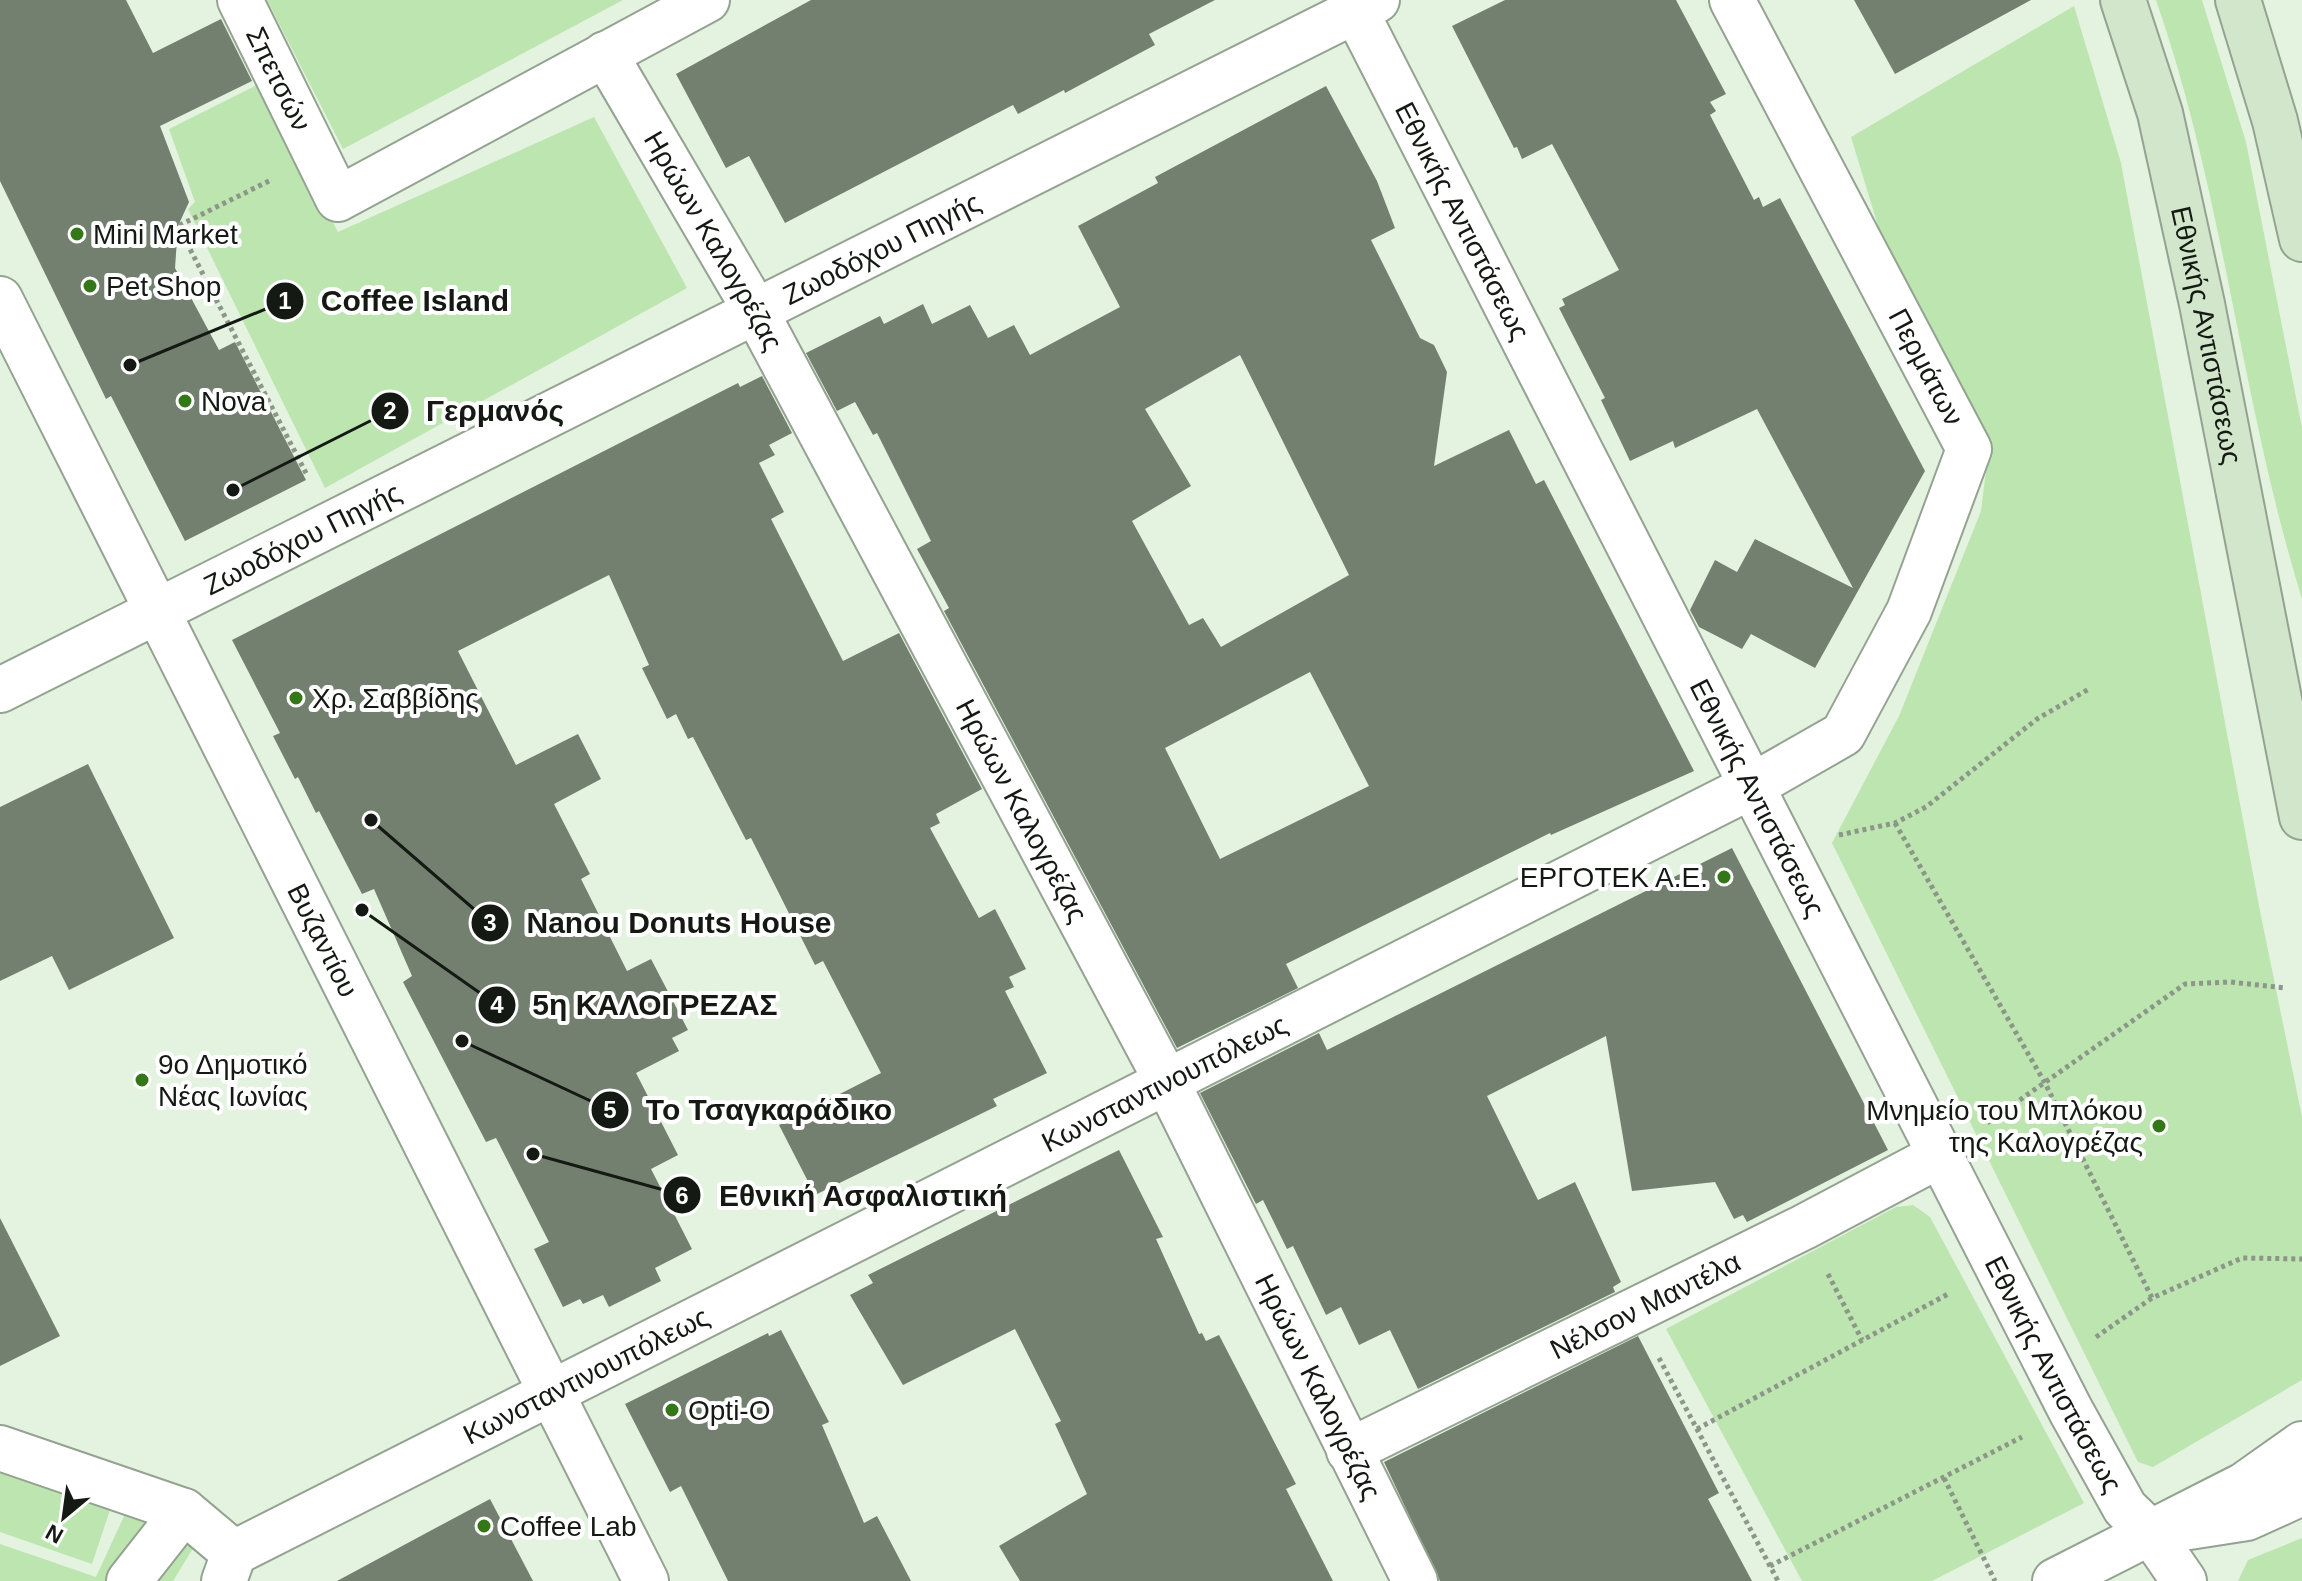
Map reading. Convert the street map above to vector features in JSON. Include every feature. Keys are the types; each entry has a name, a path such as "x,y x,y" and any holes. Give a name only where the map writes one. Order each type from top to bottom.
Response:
{"main road":[{"name":"Εθνικής Αντιστάσεως","path":"2123,0 2160,113 2189,245 2302,817"},
{"path":"2238,0 2275,121 2302,239"}],"street":[{"name":"Σπετσών","path":"240,0 338,199 605,54"},
{"path":"605,54 707,0"},
{"name":"Περμάτων","path":"1732,0 1969,449 1909,611 1843,734 1760,803"},
{"name":"Εθνικής Αντιστάσεως","path":"1361,3 1760,803 2071,1411 2125,1508 2151,1533 2184,1581"},
{"name":"Ζωοδόχου Πηγής","path":"0,690 1361,3"},
{"name":"Ηρώων Καλογρέζας","path":"605,54 755,310 1166,1080 1415,1581"},
{"name":"Βυζαντίου","path":"0,299 646,1581"},
{"name":"Κωνσταντινουπόλεως","path":"229,1567 551,1393 1166,1080 1760,803"},
{"name":"Νέλσον Μαντέλα","path":"1349,1451 1804,1227 1940,1155"},
{"path":"2055,1581 2244,1485 2302,1444"},
{"path":"0,1448 184,1511 229,1567"},
{"path":"2151,1533 2247,1518 2302,1493"},
{"path":"129,1581 184,1511"}],"path":[{"name":"Σπετσών","path":"318,156 178,226 332,522"},
{"path":"1760,803 1821,839 1895,823 1926,807 2037,719 2089,689"},
{"path":"1895,823 2045,1083 2152,1298"},
{"path":"1940,1155 2185,984 2230,982 2286,988"},
{"path":"1804,1227 1862,1340"},
{"path":"2051,1370 2152,1298 2242,1258 2302,1259"},
{"path":"1697,1429 1998,1267"},
{"path":"1634,1311 1778,1581"},
{"path":"1770,1566 2071,1411"},
{"path":"1944,1478 1995,1581"}],"green space":[{"path":"267,0 623,0 343,149"},
{"path":"2156,0 2202,0 2246,142 2302,428 2302,599 2263,450 2199,148"},
{"path":"2074,6 2121,163 2259,906 2302,1117 2302,1380 2153,1467 2138,1462 1832,843 1899,716 1981,511 1986,471 1978,428 1885,249 1851,137"},
{"path":"259,84 338,232 594,117 687,288 325,488 188,209 195,202 169,129"},
{"path":"1913,1205 1930,1217 2084,1503 1932,1581 1802,1581 1666,1329 1896,1207"},
{"path":"0,1457 115,1495 92,1564 0,1532"},
{"path":"126,1512 198,1540 173,1581 0,1581 0,1544 96,1577"},
{"path":"2302,1538 2302,1581 2238,1581 2248,1560"}],"building":[{"path":"0,0 126,0 153,53 221,19 252,81 160,126 189,202 178,226 175,268 219,350 235,342 306,480 185,541 111,396 106,399 0,181"},
{"path":"811,0 1215,0 1149,34 1155,45 1065,93 1064,90 1018,114 1013,105 785,223 749,156 726,168 676,74"},
{"path":"1505,0 1676,0 1726,94 1710,102 1716,111 1710,115 1754,200 1759,197 1763,207 1780,198 1925,471 1815,668 1751,634 1742,649 1699,627 1690,610 1715,560 1737,572 1755,539 1853,588 1757,409 1675,448 1673,441 1630,461 1601,400 1605,398 1559,308 1565,305 1562,299 1619,270 1552,144 1522,159 1517,147 1514,148 1452,26"},
{"path":"1854,0 2031,0 1895,74"},
{"path":"1326,86 1377,181 1395,228 1371,240 1420,338 1434,345 1447,372 1434,466 1509,430 1536,484 1544,480 1694,771 1550,833 1286,964 1298,988 1177,1048 944,611 949,608 917,549 931,541 877,433 873,435 855,402 837,411 806,353 880,316 884,324 923,304 932,324 970,305 988,338 1014,325 1030,355 1120,307 1078,226 1158,183 1155,177","holes":["1240,355 1349,575 1221,647 1203,618 1189,625 1132,521 1191,486 1145,409","1310,672 1369,786 1220,859 1165,748"]},
{"path":"762,376 792,433 769,445 775,455 759,463 784,512 771,519 843,661 899,633 982,789 936,814 940,823 930,828 979,918 995,909 1026,969 1009,977 1014,987 1005,991 1047,1073 993,1099 997,1106 815,1195 779,1125 881,1073 823,961 815,965 751,838 746,840 693,737 688,739 676,714 667,719 642,668 649,665 609,575 458,651 516,765 578,734 601,779 554,804 590,874 581,879 627,971 651,959 688,1030 672,1038 679,1051 636,1073 678,1155 651,1169 692,1249 655,1268 661,1281 609,1307 603,1295 583,1304 580,1299 563,1307 534,1249 549,1242 496,1138 486,1142 403,982 412,976 374,889 362,894 319,811 316,813 298,777 295,779 273,736 280,733 232,640 738,383 740,387"},
{"path":"88,764 174,938 69,990 52,956 0,981 0,807"},
{"path":"1732,848 1888,1150 1747,1222 1743,1215 1734,1219 1715,1182 1632,1191 1606,1036 1487,1096 1538,1200 1575,1182 1621,1282 1613,1287 1615,1292 1418,1389 1390,1330 1359,1345 1341,1307 1326,1315 1293,1246 1287,1249 1263,1200 1256,1204 1200,1093 1319,1033 1327,1050"},
{"path":"1119,1150 1163,1237 1156,1239 1199,1334 1202,1333 1206,1341 1219,1335 1296,1484 1286,1489 1333,1581 1020,1581 999,1546 1087,1494 1055,1424 1061,1421 1015,1329 903,1385 850,1295 873,1283 868,1275"},
{"path":"0,1218 60,1336 0,1366"},
{"path":"781,1330 829,1422 822,1425 864,1523 877,1516 911,1581 728,1581 681,1486 670,1492 625,1404 768,1333 769,1336"},
{"path":"1638,1336 1719,1493 1708,1499 1752,1581 1440,1581 1384,1462"},
{"path":"490,1499 533,1581 337,1581 430,1531"}],"place":[{"name":"Mini Market","path":"77,234"},
{"name":"Pet Shop","path":"90,286"},
{"name":"Coffee Island","path":"130,365"},
{"name":"Nova","path":"185,401"},
{"name":"Γερμανός","path":"233,490"},
{"name":"Χρ. Σαββίδης","path":"296,698"},
{"name":"Nanou Donuts House","path":"371,820"},
{"name":"ΕΡΓΟΤΕΚ Α.Ε.","path":"1724,877"},
{"name":"5η ΚΑΛΟΓΡΕΖΑΣ","path":"362,910"},
{"name":"Το Τσαγκαράδικο","path":"462,1041"},
{"name":"9ο Δημοτικό Νέας Ιωνίας","path":"142,1080"},
{"name":"Μνημείο του Μπλόκου της Καλογρέζας","path":"2159,1126"},
{"name":"Εθνική Ασφαλιστική","path":"533,1154"},
{"name":"Opti-O","path":"672,1410"},
{"name":"Coffee Lab","path":"484,1526"}]}
